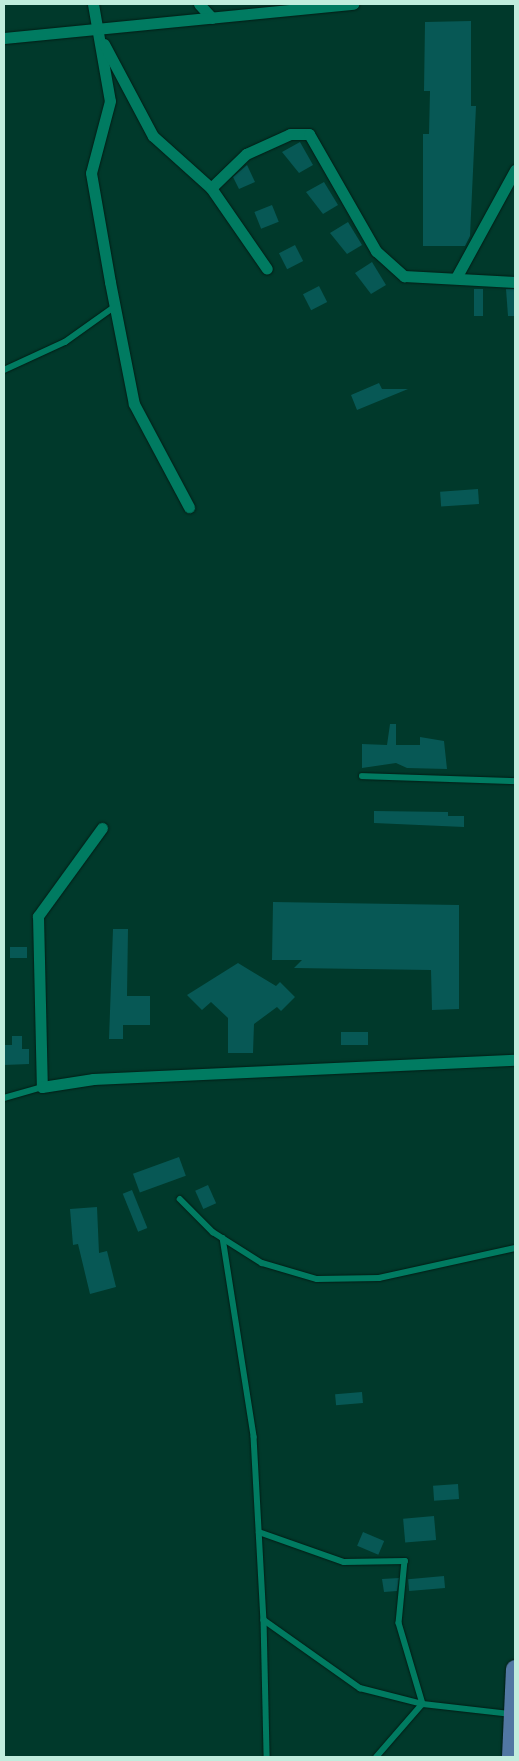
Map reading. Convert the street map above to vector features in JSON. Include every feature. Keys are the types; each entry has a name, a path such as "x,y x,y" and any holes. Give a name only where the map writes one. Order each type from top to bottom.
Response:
{"main road":[{"path":"511,1757 515,1669"}],"street":[{"path":"93,4 110,101 91,173 115,306 134,404 189,507"},
{"path":"199,4 212,18"},
{"path":"4,38 353,4"},
{"path":"97,29 153,136 211,188 267,269"},
{"path":"211,188 246,154 290,134 309,134 376,252 404,276 457,276 515,282"},
{"path":"457,276 515,170"},
{"path":"102,828 38,916 42,1087 93,1079 515,1060"}],"lane":[{"path":"4,370 65,342 115,306"},
{"path":"362,776 515,781"},
{"path":"4,1098 42,1087"},
{"path":"180,1200 223,1238 262,1263 317,1279 379,1278 515,1248"},
{"path":"223,1238 254,1437 264,1620 267,1757"},
{"path":"259,1532 344,1562 405,1562 399,1623 423,1704"},
{"path":"264,1620 360,1688 423,1704 513,1714"},
{"path":"377,1757 423,1704"}],"building":[{"path":"471,21 471,106 476,106 470,236 465,246 423,246 423,134 429,134 430,91 424,91 425,22"},
{"path":"300,142 313,165 299,173 282,152"},
{"path":"247,165 255,182 239,189 233,177"},
{"path":"324,182 338,205 323,214 306,192"},
{"path":"272,205 279,222 261,229 254,212"},
{"path":"348,222 362,245 347,254 330,233"},
{"path":"295,245 303,261 287,269 279,253"},
{"path":"372,262 386,285 371,294 355,273"},
{"path":"319,286 327,302 311,310 303,294"},
{"path":"474,289 483,289 483,316 474,316"},
{"path":"506,289 515,289 515,316 508,316"},
{"path":"379,383 382,389 408,389 357,410 351,395"},
{"path":"478,489 479,504 441,507 440,492"},
{"path":"390,724 396,724 396,745 420,745 420,737 444,741 447,769 407,768 396,763 362,768 362,744 387,745"},
{"path":"374,811 448,812 448,816 464,816 464,827 374,823"},
{"path":"273,902 459,905 459,1009 432,1010 431,970 294,968 302,960 272,960"},
{"path":"113,929 128,929 127,996 150,996 150,1025 123,1025 123,1039 109,1039"},
{"path":"10,947 27,947 27,958 10,958"},
{"path":"238,963 276,986 280,982 295,997 281,1011 277,1007 254,1024 253,1053 228,1053 228,1018 211,1002 202,1010 187,995"},
{"path":"341,1032 368,1032 368,1045 341,1045"},
{"path":"12,1036 22,1036 22,1049 29,1049 29,1064 4,1065 4,1045 12,1045"},
{"path":"179,1157 186,1176 140,1193 133,1174"},
{"path":"208,1185 216,1203 203,1209 195,1191"},
{"path":"132,1190 147,1228 138,1232 123,1194"},
{"path":"97,1207 99,1253 107,1251 116,1287 90,1294 78,1244 73,1245 70,1209"},
{"path":"362,1392 363,1403 336,1405 335,1394"},
{"path":"458,1484 459,1499 434,1501 433,1486"},
{"path":"434,1516 436,1540 405,1543 403,1519"},
{"path":"363,1532 384,1541 378,1555 357,1546"},
{"path":"444,1576 445,1588 409,1591 408,1579"},
{"path":"399,1578 397,1591 384,1592 382,1579"}]}
